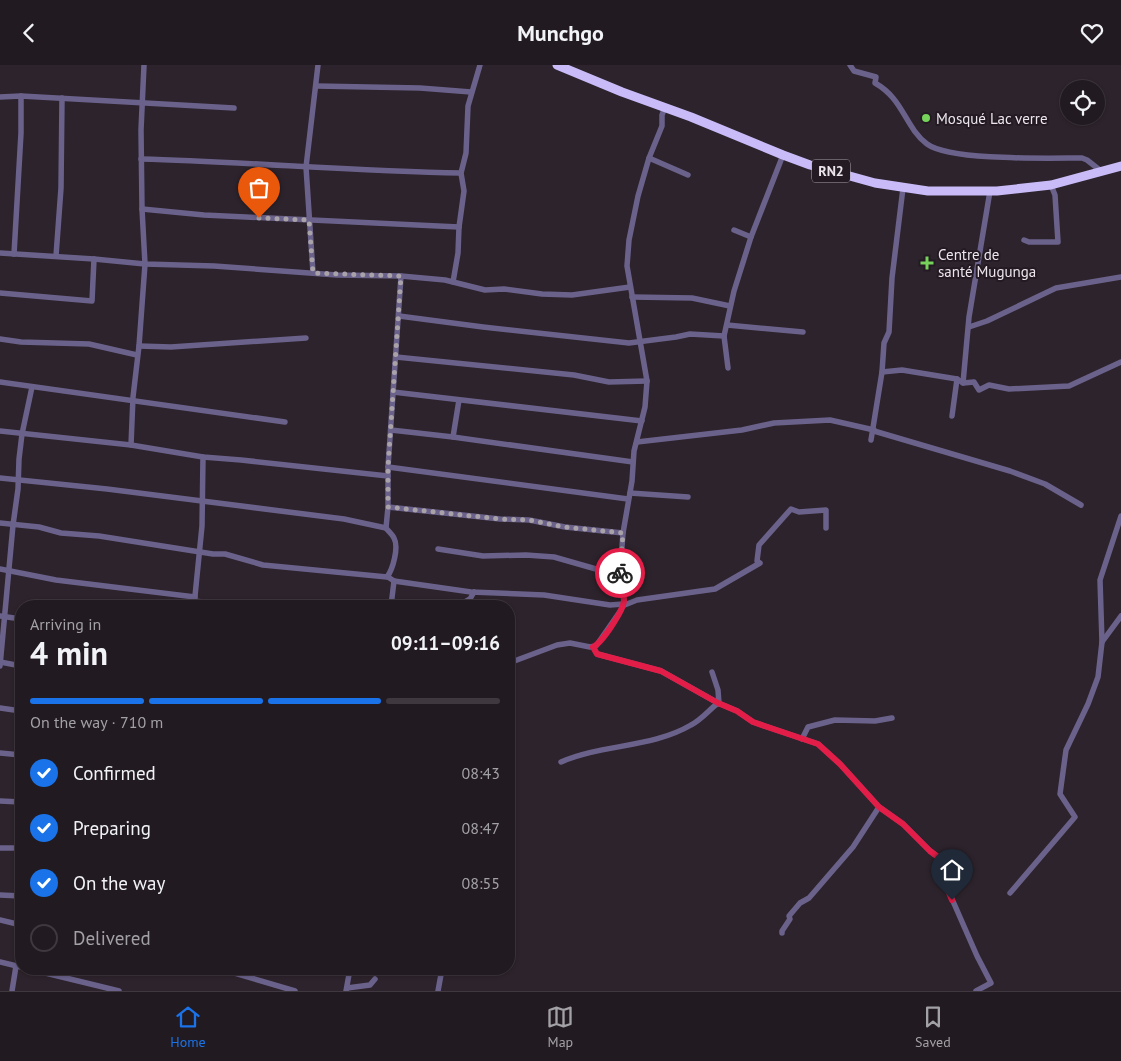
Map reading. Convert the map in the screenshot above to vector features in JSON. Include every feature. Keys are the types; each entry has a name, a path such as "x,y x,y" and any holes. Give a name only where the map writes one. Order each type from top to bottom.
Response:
{"highway":[{"name":"RN2","path":"557,65 783,155 868,182 903,188 959,192 990,191 1051,185 1121,166"}],"street":[{"path":"131,445 132,401 139,346 145,264 141,159 144,65"},
{"path":"313,273 306,167 318,65"},
{"path":"453,282 464,191 461,173 466,153 467,118 471,92 480,65"},
{"path":"850,65 854,71 876,77 875,83 893,97 912,128 927,144 941,151 989,156 1082,158 1087,159 1101,171"},
{"path":"316,86 420,87 471,92"},
{"path":"0,97 21,96 234,108"},
{"path":"14,254 21,133 21,96"},
{"path":"56,257 61,178 62,98"},
{"path":"515,661 557,645 570,643 593,647 600,642 623,605 620,570 623,533 632,481 633,462 646,395 646,381 627,266 629,240 638,196 649,158 662,127 662,115 665,107"},
{"path":"728,367 724,336 728,325 730,306 751,237 783,155"},
{"path":"649,158 688,175"},
{"path":"141,159 461,173"},
{"path":"1024,240 1029,242 1058,242 1055,195 1051,185"},
{"path":"871,440 874,431 882,372 884,343 889,332 892,277 903,188"},
{"path":"963,383 969,317 990,191"},
{"path":"142,209 204,215 459,227"},
{"path":"734,231 751,237"},
{"path":"0,253 145,264 214,265 313,273 424,277 485,290 504,289 542,295 572,295 630,287"},
{"path":"0,293 92,301 94,259"},
{"path":"386,528 388,467 401,276"},
{"path":"969,327 988,321 1056,288 1121,277"},
{"path":"632,297 692,298 730,306"},
{"path":"399,316 629,343 690,334 724,336"},
{"path":"728,325 803,332"},
{"path":"139,346 171,347 306,337"},
{"path":"0,339 21,342 89,344 137,355"},
{"path":"396,357 574,375 609,382 646,381"},
{"path":"882,372 902,370 957,379 963,383 974,382 979,390 989,385 1008,389 1069,386 1121,362"},
{"path":"952,416 957,379"},
{"path":"0,383 285,422"},
{"path":"0,666 2,616 18,489 22,434 32,387"},
{"path":"393,392 642,421"},
{"path":"453,437 459,399"},
{"path":"637,442 742,430 774,423 830,420 1010,471 1045,484 1081,505"},
{"path":"391,430 633,462"},
{"path":"0,431 131,445 203,457 241,459 388,477"},
{"path":"194,600 202,526 203,457"},
{"path":"388,467 629,496 688,497"},
{"path":"0,478 344,519 386,528 394,538 396,547 388,577"},
{"path":"388,507 500,519 529,520 565,527 623,533"},
{"path":"0,523 38,527 61,533 99,535 198,552 225,553 263,565 388,577 394,581 474,592 544,595 610,605 623,605 637,600 715,589 760,563 757,561 759,545 790,509 800,512 826,511 826,528"},
{"path":"1010,893 1075,817 1060,794 1066,750 1088,704 1098,677 1102,642 1100,580 1121,516"},
{"path":"438,549 483,556 526,555 554,557 596,569 620,570"},
{"path":"0,569 56,580 187,600"},
{"path":"392,600 394,581"},
{"path":"468,600 474,592"},
{"path":"2,616 15,618"},
{"path":"1102,642 1121,616"},
{"path":"593,647 597,654 661,671 719,704 737,711 753,722 818,744 840,764 879,807 903,824 946,867 945,883 991,983 976,991"},
{"path":"0,662 15,665"},
{"path":"712,672 718,689 719,704"},
{"path":"561,762 673,733 691,725 719,704"},
{"path":"0,708 15,710"},
{"path":"802,739 808,727 835,720 875,721 892,719"},
{"path":"0,753 15,754"},
{"path":"0,801 15,802"},
{"path":"782,933 790,919 789,916 800,903 809,897 853,847 879,807"},
{"path":"0,848 15,849"},
{"path":"0,895 15,896"},
{"path":"0,920 15,924"},
{"path":"0,962 15,965"},
{"path":"12,991 16,975"},
{"path":"54,975 119,991"},
{"path":"241,975 295,991"},
{"path":"349,975 346,989 370,985 375,979"},
{"path":"438,991 441,975"}],"way so far":[{"path":"259,218 309,220 313,273 401,276 388,467 388,507 500,519 529,520 565,527 623,533 620,573"}],"place":[{"name":"Mosqué Lac verre","path":"926,118"},
{"name":"Centre de santé Mugunga","path":"927,263"}],"route":[{"path":"620,573 624,601 621,610 600,642 593,647 597,654 661,671 680,683 737,711 753,722 818,744 840,764 879,807 903,824 938,857 946,867 945,883 952,900"}]}
